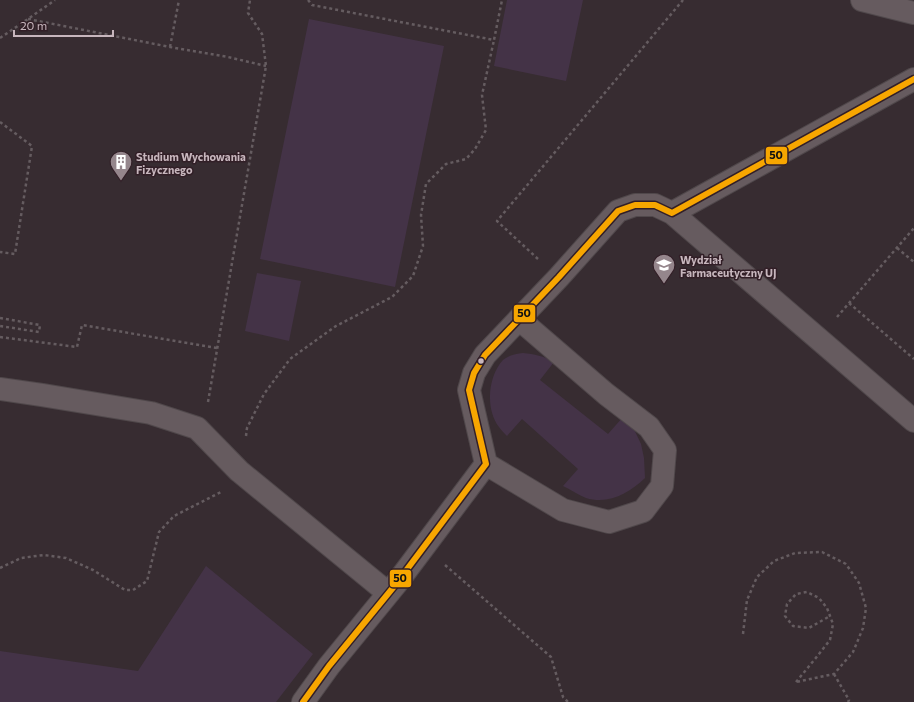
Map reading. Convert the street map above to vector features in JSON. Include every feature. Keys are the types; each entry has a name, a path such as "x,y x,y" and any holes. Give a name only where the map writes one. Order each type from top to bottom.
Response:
{"street":[{"path":"862,0 914,13"},
{"path":"672,213 914,79"},
{"path":"520,320 606,394 649,427 666,450 662,486 643,511 610,522 563,510 486,464 469,390 474,373 485,356 520,320 618,211 635,205 655,205 672,213 914,421"},
{"path":"0,389 42,394 151,413 197,428 239,471 388,593"},
{"path":"303,702 329,666 396,584 486,464"}],"path":[{"path":"0,38 55,0"},
{"path":"170,47 178,0"},
{"path":"197,428 207,405 266,66 262,34 248,13 250,0"},
{"path":"308,0 312,4 494,40"},
{"path":"0,568 21,558 44,555 66,558 93,570 126,590 134,590 147,581 159,532 174,516 230,488 239,471 247,428 264,394 290,359 336,326 392,297 413,276 423,246 421,215 426,184 446,164 466,159 475,149 486,130 482,95 502,0"},
{"path":"559,277 496,221 683,0"},
{"path":"28,19 228,57 266,66"},
{"path":"0,122 32,146 15,254 0,252"},
{"path":"835,319 914,228"},
{"path":"897,248 914,262"},
{"path":"849,303 914,359"},
{"path":"0,318 40,325 39,332 0,326"},
{"path":"0,337 77,347 82,325 217,348"},
{"path":"423,547 551,657 563,697 568,702"},
{"path":"743,634 747,600 757,578 774,562 795,554 822,552 846,564 859,583 866,608 863,628 853,652 834,674 796,682 830,640 833,624 830,616 827,608 819,598 808,592 796,594 787,604 785,616 793,626 809,628 830,616"},
{"path":"834,674 849,700 848,702"}],"shaded area":[{"path":"507,0 583,0 566,81 494,66"},
{"path":"309,19 444,46 395,287 260,259"},
{"path":"257,273 301,281 289,341 245,331"},
{"path":"523,353 546,358 554,362 540,380 608,434 623,417 632,425 641,444 644,458 645,478 625,493 611,499 594,500 586,498 563,486 578,469 522,419 507,436 505,434 495,420 492,411 490,402 491,383 498,367 505,358"},
{"path":"206,566 313,654 276,702 0,702 0,651 138,671"}],"transit line":[{"name":"50","path":"303,702 329,666 396,584 486,464 469,390 474,373 485,355 559,277 618,211 635,205 655,205 672,213 914,79"}],"place":[{"name":"Studium Wychowania Fizycznego","path":"121,182"},
{"name":"Wydział Farmaceutyczny UJ","path":"664,284"}]}
